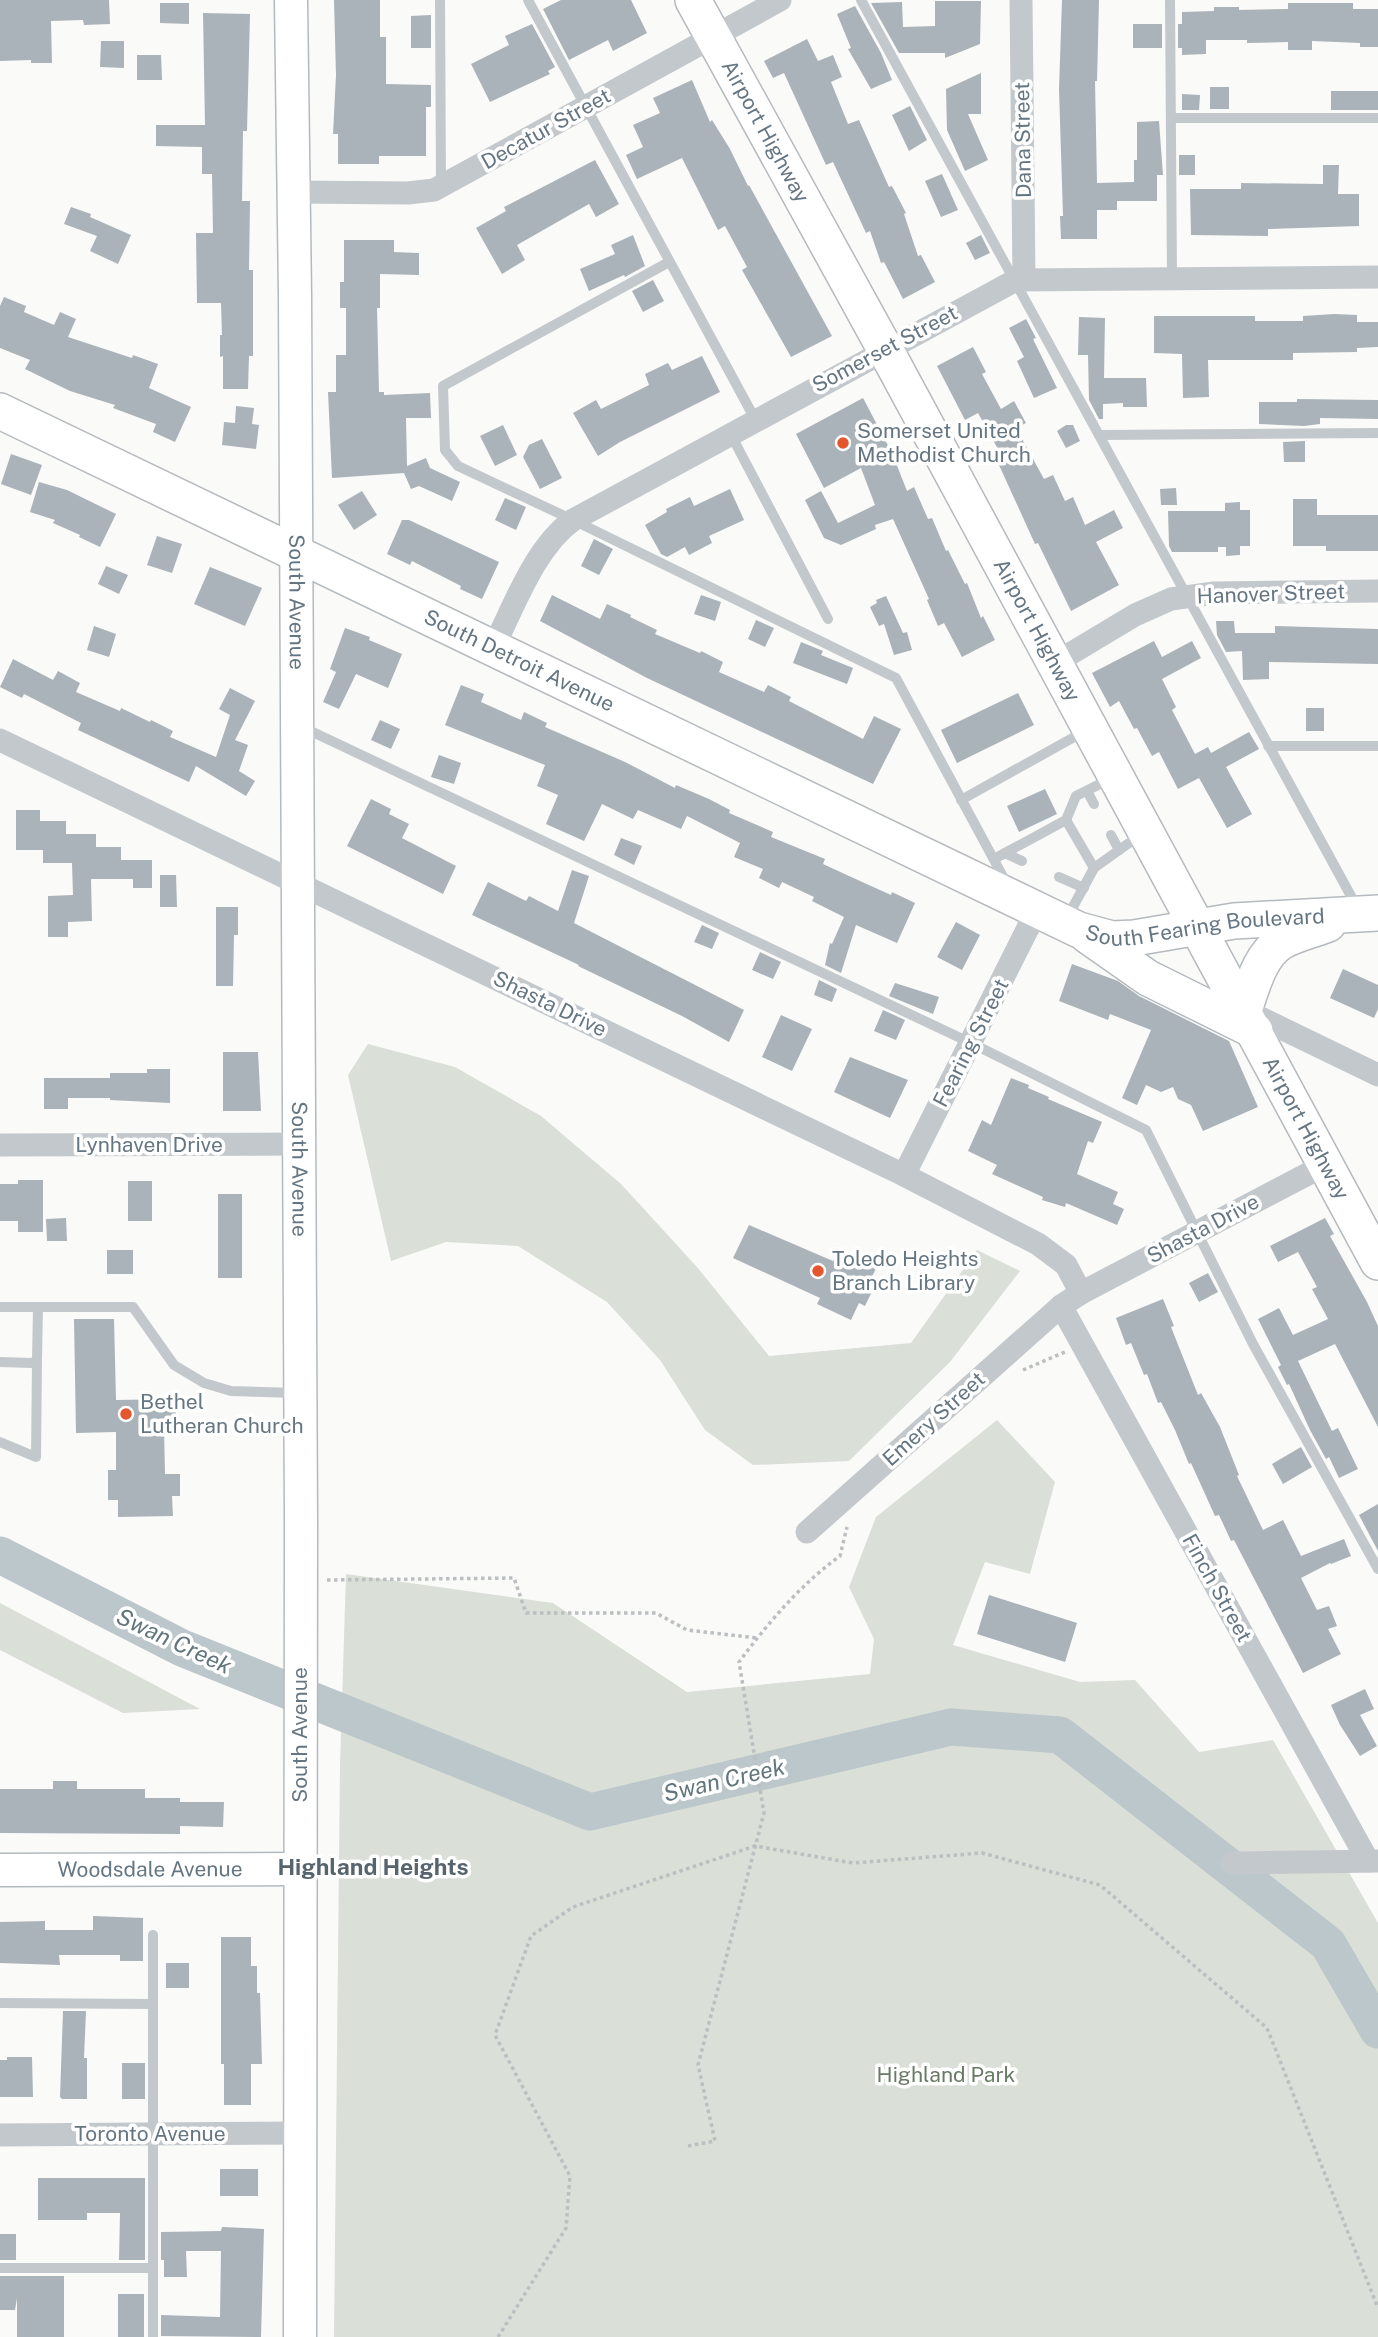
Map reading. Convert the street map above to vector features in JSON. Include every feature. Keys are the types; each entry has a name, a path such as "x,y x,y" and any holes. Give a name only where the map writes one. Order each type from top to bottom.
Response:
{"main road":[{"name":"Airport Highway","path":"693,0 1090,729 1101,783 1132,841 1196,927 1378,1262"},
{"name":"South Detroit Avenue","path":"0,411 1049,916"},
{"name":"South Fearing Boulevard","path":"1049,916 1112,939 1270,918 1369,913"},
{"path":"1049,916 1148,978 1249,1021 1264,960 1271,950 1288,939 1369,913"}],"street":[{"name":"South Avenue","path":"291,0 301,1581 300,2337"},
{"name":"Decatur Street","path":"294,192 408,193 423,192 441,186 780,0"},
{"name":"Dana Street","path":"1020,280 1021,0"},
{"name":"Somerset Street","path":"492,649 544,549 563,527 573,520 885,349 1020,280 1378,277"},
{"name":"Hanover Street","path":"1055,663 1135,615 1171,599 1214,593 1378,591"},
{"name":"Shasta Drive","path":"0,740 905,1175 1038,1244 1066,1265 1081,1293"},
{"name":"Fearing Street","path":"905,1175 971,1043 1049,916"},
{"path":"1249,1021 1378,1075"},
{"name":"Lynhaven Drive","path":"0,1145 298,1144"},
{"name":"Shasta Drive","path":"1061,1306 1325,1165"},
{"name":"Finch Street","path":"1061,1306 1373,1861"},
{"name":"Emery Street","path":"807,1532 1061,1306"},
{"path":"1232,1863 1373,1861"},
{"name":"Woodsdale Avenue","path":"0,1870 299,1869"},
{"name":"Toronto Avenue","path":"0,2135 300,2133"}],"lane":[{"path":"440,0 441,186"},
{"path":"528,0 755,419"},
{"path":"861,0 1020,280 1099,435 1268,746 1369,913"},
{"path":"1170,0 1172,279"},
{"path":"1171,118 1378,118"},
{"path":"669,262 443,386 443,439 450,459 458,466 896,678 994,859 1049,916 1083,888 1094,868 1132,841"},
{"path":"730,433 828,619"},
{"path":"1099,435 1378,433"},
{"path":"297,724 971,1043 1146,1130 1253,1344 1378,1569"},
{"path":"961,800 1090,729"},
{"path":"1268,746 1378,746"},
{"path":"994,859 1066,820 1076,796 1101,783"},
{"path":"1094,804 1101,783"},
{"path":"1066,820 1094,868"},
{"path":"1111,835 1132,841"},
{"path":"1005,853 1022,861"},
{"path":"1059,877 1083,888"},
{"path":"0,1307 134,1307 174,1365 204,1383 231,1391 300,1393"},
{"path":"0,1442 36,1457 35,1361 38,1307"},
{"path":"0,1362 35,1361"},
{"path":"153,1935 153,2337"},
{"path":"0,2003 153,2004"},
{"path":"0,2268 153,2268"}],"path":[{"path":"1015,1373 1083,1345"},
{"path":"688,2146 715,2141 698,2064 764,1813 739,1662 757,1638 819,1571 840,1556 851,1517"},
{"path":"301,1581 514,1578 526,1613 656,1613 687,1630 757,1638"},
{"path":"498,2337 566,2228 570,2176 495,2035 531,1936 573,1907 755,1846 853,1863 982,1853 1100,1885 1267,2028 1378,2308"}],"green space":[{"path":"368,1044 455,1067 541,1116 621,1184 697,1267 769,1356 911,1343 977,1250 1020,1271 950,1362 849,1461 753,1465 705,1430 660,1360 607,1302 518,1246 446,1242 391,1261 348,1075"},
{"name":"Highland Park","path":"997,1420 1055,1482 1030,1574 985,1562 953,1645 1080,1682 1135,1680 1199,1752 1273,1740 1378,1923 1378,2337 334,2337 340,1765 346,1574 553,1603 687,1692 870,1674 874,1639 849,1587 876,1517"},
{"path":"0,1603 200,1709 123,1713 0,1650"}],"building":[{"path":"0,0 109,0 110,24 84,25 83,20 51,21 52,63 31,63 31,60 0,61"},
{"path":"334,0 380,0 380,37 386,37 386,84 431,85 431,107 426,107 426,156 379,156 379,164 338,164 338,134 333,134 336,75"},
{"path":"561,0 631,0 647,33 613,51 608,40 569,60 543,9"},
{"path":"1062,0 1099,0 1095,81 1097,183 1134,182 1137,122 1159,121 1163,175 1157,175 1157,201 1117,201 1117,210 1097,210 1097,239 1061,239 1060,216 1063,216 1059,89"},
{"path":"935,1 981,1 980,44 945,58 945,53 899,53 871,3 902,2 903,27 935,26"},
{"path":"160,3 189,3 189,24 160,23"},
{"path":"1288,3 1353,3 1353,9 1378,9 1378,47 1360,47 1360,43 1312,41 1312,50 1288,50 1288,42 1206,40 1206,54 1182,55 1182,48 1178,48 1178,24 1182,24 1182,12 1214,11 1214,7 1239,7 1239,10 1288,9"},
{"path":"855,6 881,53 892,80 871,89 848,49 851,48 837,14"},
{"path":"203,13 250,14 242,201 250,201 249,270 253,270 253,356 249,356 248,389 223,389 223,356 220,357 221,303 197,303 196,233 213,233 212,174 202,174 202,147 156,146 156,125 205,125"},
{"path":"431,15 431,48 411,48 411,16"},
{"path":"532,24 555,67 548,71 550,74 490,102 471,64 509,45 505,36"},
{"path":"1133,24 1162,24 1162,48 1133,48"},
{"path":"807,39 818,61 833,55 842,77 831,82 848,124 859,120 889,187 892,186 906,213 904,214 918,256 921,255 935,282 903,299 884,262 881,263 870,231 866,233 833,162 826,165 784,73 773,78 764,61"},
{"path":"101,41 124,41 124,68 100,67"},
{"path":"137,55 161,55 162,80 137,80"},
{"path":"981,73 981,114 968,114 988,160 965,171 947,130 946,89"},
{"path":"692,80 710,122 712,120 730,149 832,336 791,357 742,270 747,267 725,226 718,230 682,158 637,179 626,155 643,147 633,125 660,113 653,98"},
{"path":"1210,87 1229,87 1229,109 1210,109"},
{"path":"1331,91 1378,91 1378,110 1331,110"},
{"path":"1182,94 1200,95 1199,110 1182,110"},
{"path":"910,106 927,140 909,151 892,115"},
{"path":"1179,155 1195,155 1195,175 1179,175"},
{"path":"595,160 619,204 596,217 589,204 517,245 525,260 502,274 476,228 506,211 504,207"},
{"path":"1323,165 1339,165 1338,194 1359,194 1359,226 1268,229 1268,236 1191,235 1190,189 1241,189 1241,183 1323,184"},
{"path":"942,174 958,210 941,217 925,181"},
{"path":"71,207 91,214 90,217 131,235 118,264 90,251 97,236 64,224"},
{"path":"633,235 645,266 589,291 580,269 615,254 611,245"},
{"path":"981,235 990,253 975,260 966,243"},
{"path":"344,240 394,240 394,252 419,253 419,275 380,274 380,308 377,308 379,392 384,392 384,395 430,393 431,418 406,418 407,466 426,458 430,468 460,482 452,501 419,486 411,489 404,473 332,478 328,392 336,392 336,355 346,355 346,308 340,308 340,282 344,282"},
{"path":"653,280 664,301 643,312 632,291"},
{"path":"4,297 26,306 24,312 54,325 60,312 76,319 68,337 158,364 149,388 191,407 175,442 153,432 156,424 113,408 115,405 70,391 25,369 30,360 0,348 0,306"},
{"path":"1357,315 1357,322 1378,322 1378,347 1357,348 1357,352 1293,353 1293,360 1208,360 1209,397 1183,398 1182,354 1154,353 1154,316 1255,316 1255,321 1303,321 1303,316"},
{"path":"1079,317 1105,318 1104,378 1146,378 1147,407 1123,407 1123,403 1103,404 1103,419 1099,419 1089,400 1088,355 1078,355"},
{"path":"1026,319 1057,388 1034,398 1017,361 1024,357 1009,328"},
{"path":"973,347 986,372 982,374 1001,409 1014,401 1026,423 1016,428 1044,479 1053,475 1065,501 1073,497 1085,525 1114,510 1123,528 1096,542 1119,585 1071,611 1038,543 1035,544 994,454 999,451 978,413 965,420 937,366"},
{"path":"702,356 720,392 620,442 598,456 573,413 596,400 601,409 649,385 645,374 668,363 672,370"},
{"path":"863,398 892,453 907,491 914,487 928,519 932,518 946,551 948,550 965,584 967,583 981,618 983,616 995,640 962,657 944,623 938,626 927,600 929,599 893,519 875,525 876,529 841,545 824,538 805,500 821,491 838,523 875,505 861,468 824,488 796,434"},
{"path":"1297,399 1378,400 1378,419 1320,418 1320,424 1304,426 1259,424 1259,402 1297,402"},
{"path":"236,406 254,408 252,424 259,425 256,449 222,445 224,422 235,423"},
{"path":"503,425 517,455 495,466 480,436"},
{"path":"1066,425 1073,425 1080,441 1066,448 1057,431"},
{"path":"542,439 562,478 540,489 523,457 529,445"},
{"path":"1305,441 1305,462 1284,462 1283,442"},
{"path":"11,454 42,465 31,495 1,484"},
{"path":"39,482 67,490 116,514 100,547 53,523 55,520 30,512"},
{"path":"1176,488 1177,505 1161,505 1160,489"},
{"path":"730,489 744,520 709,536 712,543 689,555 685,547 667,557 661,554 645,525 667,512 666,509 690,497 694,506"},
{"path":"362,491 377,515 354,530 338,505"},
{"path":"505,498 526,507 516,530 495,520"},
{"path":"1293,499 1317,499 1317,515 1378,515 1378,551 1326,551 1326,546 1293,546"},
{"path":"1240,502 1240,510 1250,510 1250,546 1240,546 1240,555 1226,556 1226,547 1218,547 1218,552 1172,552 1169,546 1168,511 1225,511 1225,503"},
{"path":"402,520 409,520 499,562 482,599 412,561 410,565 387,554"},
{"path":"157,536 182,544 172,573 147,565"},
{"path":"594,539 613,549 599,575 581,566"},
{"path":"106,566 128,575 119,594 98,584"},
{"path":"210,567 262,588 245,626 194,604"},
{"path":"552,595 600,619 607,604 631,615 630,617 657,630 655,634 723,662 719,672 764,692 768,685 791,697 789,701 863,739 874,716 901,729 873,784 647,678 540,621"},
{"path":"701,595 721,602 715,621 694,614"},
{"path":"886,596 903,633 907,632 912,650 894,655 884,624 879,626 870,607 877,603 876,600"},
{"path":"756,620 774,628 765,647 748,639"},
{"path":"1216,621 1234,621 1235,633 1275,633 1275,626 1378,629 1378,664 1269,662 1269,679 1243,680 1242,651 1226,652 1217,635"},
{"path":"94,626 116,634 109,657 87,650"},
{"path":"345,628 370,637 369,640 402,654 388,688 356,674 339,709 323,702 336,672 330,669"},
{"path":"1154,641 1162,657 1192,641 1201,658 1162,679 1176,707 1172,710 1195,754 1208,747 1211,753 1249,732 1259,749 1226,767 1252,814 1227,828 1199,778 1178,789 1159,752 1152,756 1119,701 1110,707 1092,673"},
{"path":"801,642 823,651 821,655 853,668 847,684 793,663"},
{"path":"13,659 53,680 58,671 80,683 76,692 120,711 121,708 150,722 151,720 173,731 170,737 216,757 230,715 219,709 230,688 255,701 235,740 248,745 239,771 255,781 246,796 196,766 189,782 78,730 81,723 24,694 22,698 0,687"},
{"path":"461,685 484,694 481,702 521,720 524,712 547,723 545,727 625,762 675,788 676,785 709,799 730,810 729,813 773,832 771,837 825,859 823,864 915,903 897,943 856,925 841,973 825,965 830,943 832,944 844,917 812,901 814,897 782,882 779,888 759,878 763,869 734,857 740,843 687,816 681,829 638,810 633,819 602,804 584,841 546,824 558,795 537,786 545,765 445,725"},
{"path":"1018,693 1034,725 957,763 941,730"},
{"path":"1306,708 1324,708 1324,731 1306,731"},
{"path":"380,720 400,729 391,749 371,740"},
{"path":"439,755 461,763 454,784 431,777"},
{"path":"1045,789 1057,814 1019,832 1007,806"},
{"path":"371,799 391,809 389,814 409,824 402,838 456,866 443,894 347,846"},
{"path":"16,810 40,810 40,821 66,821 66,834 96,834 96,847 121,847 121,860 152,860 152,888 133,888 133,879 91,879 92,921 68,922 68,937 48,937 48,896 73,895 72,863 43,863 43,850 16,850"},
{"path":"621,838 642,846 634,865 614,855"},
{"path":"572,870 589,876 574,923 744,1010 729,1042 579,965 472,915 488,882 526,901 529,896 558,911"},
{"path":"160,875 176,875 177,907 160,907"},
{"path":"216,907 238,907 238,935 234,935 233,986 216,986"},
{"path":"956,922 980,935 962,970 937,957"},
{"path":"702,925 719,933 712,949 694,942"},
{"path":"760,952 781,962 773,979 752,970"},
{"path":"1072,964 1118,981 1139,996 1229,1041 1258,1107 1203,1131 1191,1105 1178,1099 1173,1087 1161,1092 1146,1085 1137,1105 1122,1098 1151,1030 1110,1014 1108,1020 1059,1001"},
{"path":"1343,969 1378,985 1378,1009 1374,1018 1330,998"},
{"path":"819,980 837,989 832,1002 814,995"},
{"path":"895,983 939,997 933,1014 889,996"},
{"path":"883,1010 905,1020 896,1040 874,1031"},
{"path":"781,1015 812,1029 792,1071 762,1057"},
{"path":"223,1052 258,1052 261,1111 223,1111"},
{"path":"850,1057 908,1080 890,1118 834,1092"},
{"path":"147,1069 170,1069 170,1103 68,1098 68,1109 44,1109 44,1078 110,1078 110,1073 147,1073"},
{"path":"1011,1078 1029,1085 1028,1088 1049,1097 1048,1099 1102,1122 1093,1143 1088,1141 1077,1174 1118,1192 1113,1204 1124,1209 1117,1225 1066,1203 1065,1207 1042,1200 1043,1197 992,1174 997,1165 968,1151 982,1120 991,1125"},
{"path":"18,1180 43,1180 43,1232 18,1232 18,1221 0,1221 0,1184 18,1184"},
{"path":"128,1181 152,1181 152,1221 128,1221"},
{"path":"218,1194 242,1194 242,1278 218,1278"},
{"path":"66,1218 67,1241 47,1241 46,1219"},
{"path":"1325,1218 1334,1234 1330,1236 1378,1326 1378,1427 1335,1344 1298,1361 1332,1431 1338,1428 1358,1469 1339,1478 1329,1457 1326,1459 1310,1430 1289,1384 1287,1385 1278,1367 1281,1365 1258,1319 1279,1308 1293,1335 1328,1319 1312,1289 1317,1287 1298,1252 1278,1262 1270,1246"},
{"name":"Toledo Heights Branch Library","path":"749,1225 833,1261 839,1250 849,1255 854,1251 879,1262 870,1281 876,1283 865,1306 859,1303 851,1320 817,1304 820,1298 733,1258"},
{"path":"107,1250 133,1250 133,1274 107,1274"},
{"path":"1208,1273 1218,1292 1199,1302 1189,1283"},
{"path":"1163,1299 1198,1395 1201,1393 1220,1427 1239,1475 1237,1476 1263,1530 1283,1520 1301,1556 1344,1539 1351,1556 1301,1578 1317,1610 1329,1606 1337,1626 1328,1629 1341,1654 1303,1673 1234,1540 1231,1541 1219,1515 1215,1516 1161,1402 1158,1403 1147,1374 1144,1375 1131,1343 1126,1345 1116,1318"},
{"name":"Bethel Lutheran Church","path":"74,1319 114,1319 116,1400 176,1399 176,1429 164,1429 165,1474 180,1474 180,1496 172,1496 173,1516 118,1517 118,1500 108,1500 108,1470 116,1470 116,1432 76,1433"},
{"path":"1301,1447 1312,1467 1283,1484 1272,1464"},
{"path":"1378,1504 1378,1551 1359,1515"},
{"path":"989,1595 1077,1623 1065,1662 977,1634"},
{"path":"1365,1689 1374,1709 1360,1715 1377,1746 1360,1756 1331,1705"},
{"path":"53,1781 77,1781 77,1789 145,1789 145,1798 180,1798 180,1802 224,1802 223,1827 180,1826 180,1834 0,1833 0,1789 53,1789"},
{"path":"93,1916 143,1918 143,1961 120,1961 120,1955 59,1955 60,1965 0,1963 0,1922 45,1921 45,1930 93,1930"},
{"path":"221,1937 251,1937 251,1966 257,1966 262,2064 251,2064 251,2105 224,2105 224,2064 221,2064"},
{"path":"166,1963 189,1963 189,1988 166,1988"},
{"path":"63,2011 86,2011 84,2058 87,2058 87,2099 60,2097"},
{"path":"7,2057 32,2057 33,2097 0,2097 0,2060 7,2060"},
{"path":"122,2063 145,2063 145,2099 122,2099"},
{"path":"220,2169 258,2169 258,2196 220,2196"},
{"path":"38,2178 145,2178 145,2260 119,2260 120,2213 87,2213 87,2220 38,2220"},
{"path":"222,2227 264,2229 261,2337 161,2336 161,2315 220,2317 221,2251 186,2251 187,2277 164,2277 161,2232 221,2231"},
{"path":"0,2234 16,2234 16,2260 0,2260"},
{"path":"0,2276 64,2276 64,2337 17,2337 17,2298 15,2310 0,2310"},
{"path":"118,2294 144,2294 144,2337 118,2337"}],"waterway":[{"name":"Swan Creek","path":"0,1555 182,1648 590,1812 951,1727 1060,1735 1328,1944 1378,2030"}],"place":[{"name":"Somerset United Methodist Church","path":"843,443"},
{"name":"Toledo Heights Branch Library","path":"818,1271"},
{"name":"Bethel Lutheran Church","path":"126,1414"}],"district":[{"name":"Highland Heights","path":"373,1867"}]}
